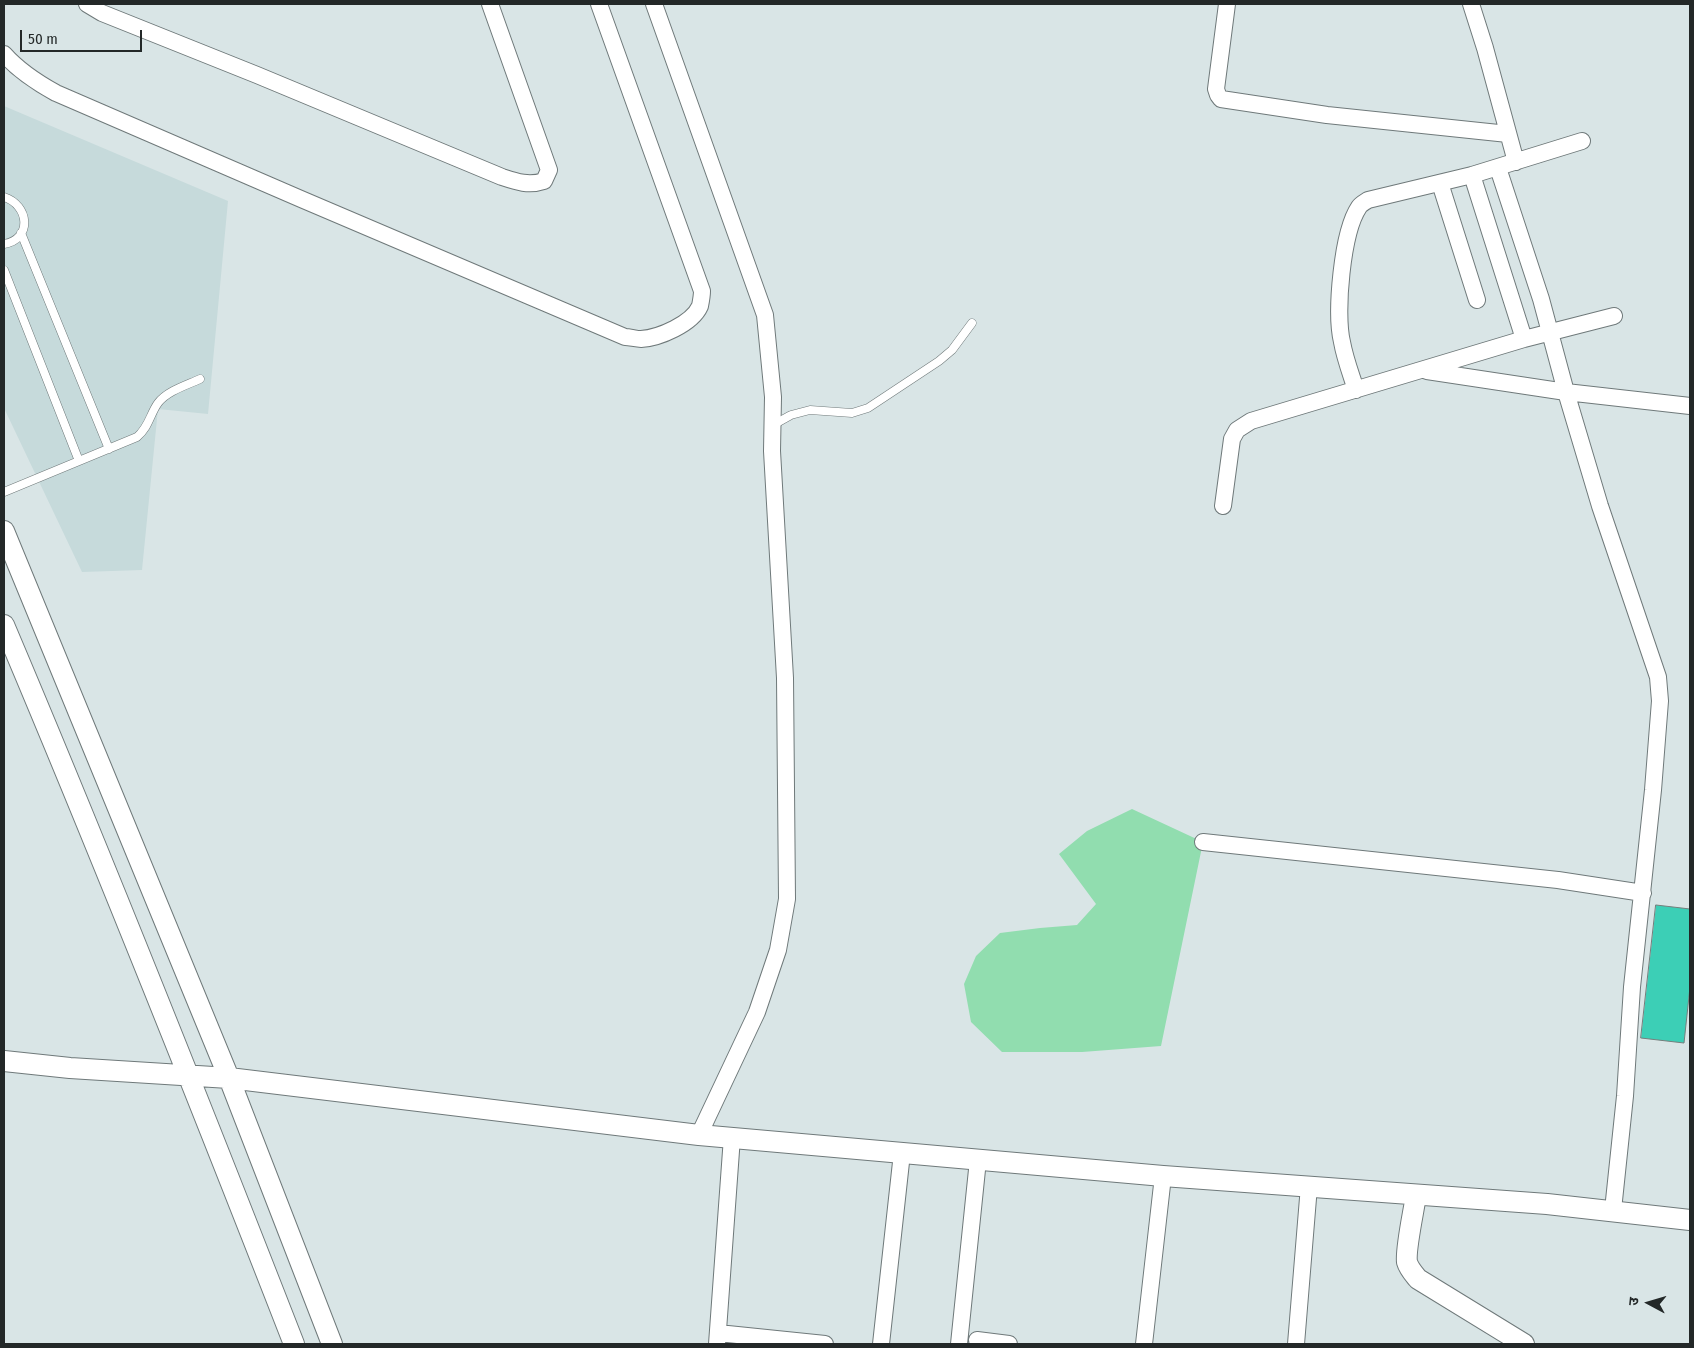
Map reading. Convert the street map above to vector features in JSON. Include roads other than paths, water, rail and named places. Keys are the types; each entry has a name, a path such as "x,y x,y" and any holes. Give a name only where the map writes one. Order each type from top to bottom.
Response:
{"street":[{"path":"87,4 102,13 502,177 523,184 536,184 544,181 549,170 490,4"},
{"path":"4,54 14,65 35,81 56,93 625,337 640,339 653,337 683,325 695,314 700,305 702,291 599,4"},
{"path":"654,4 765,315 773,389 773,470 785,678 787,899 778,950 757,1012 698,1135"},
{"path":"1227,4 1216,90 1221,99 1327,115 1508,134"},
{"path":"1471,4 1516,162"},
{"path":"1356,390 1342,342 1338,298 1348,237 1354,217 1360,206 1368,200 1498,168 1582,141"},
{"path":"1498,168 1527,254 1600,506 1658,677 1660,701 1643,893 1632,986 1626,1096 1613,1210"},
{"path":"1472,175 1524,339"},
{"path":"1440,183 1477,300"},
{"path":"1223,506 1232,439 1237,430 1251,421 1524,339 1614,316"},
{"path":"1422,370 1566,392 1690,406"},
{"path":"4,531 229,1078 332,1344"},
{"path":"4,624 63,764 189,1076 294,1344"},
{"path":"1203,842 1539,878 1643,893"},
{"path":"4,1061 70,1068 229,1078 698,1135 1163,1176 1613,1210 1690,1220"},
{"path":"732,1138 718,1339 825,1344"},
{"path":"881,1344 902,1153"},
{"path":"959,1344 978,1160"},
{"path":"1144,1344 1163,1176"},
{"path":"1296,1344 1310,1186"},
{"path":"1416,1195 1407,1252 1407,1262 1412,1272 1418,1279 1524,1344"},
{"path":"977,1340 1009,1344"}],"lane":[{"path":"4,196 11,199 22,210 24,218 24,226 21,233 16,239 4,244"},
{"path":"21,233 109,449"},
{"path":"4,270 79,461"},
{"path":"773,425 801,412 818,410 852,413 868,408 939,361 952,350 972,324"},
{"path":"4,492 137,437 143,432 164,396 200,379"}]}
